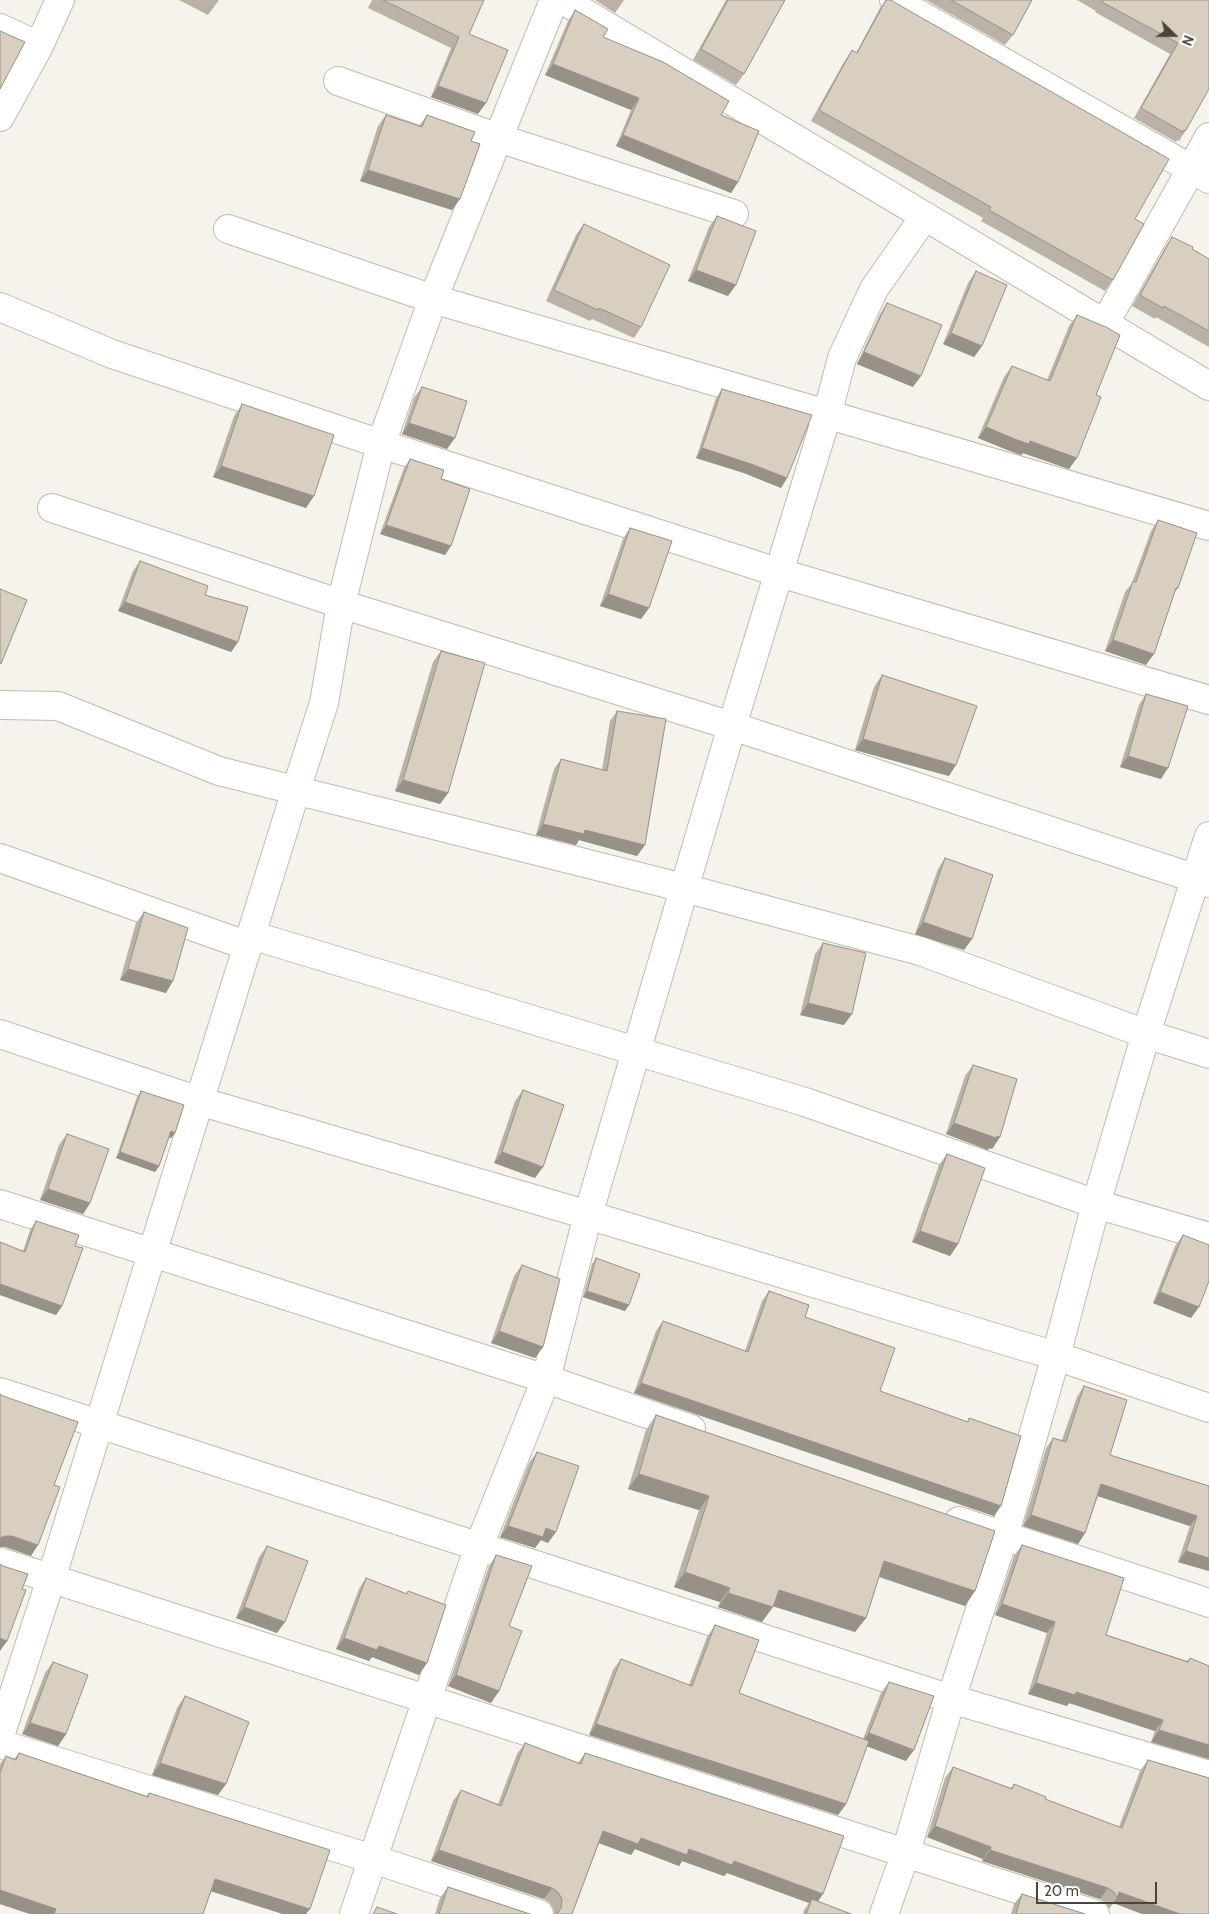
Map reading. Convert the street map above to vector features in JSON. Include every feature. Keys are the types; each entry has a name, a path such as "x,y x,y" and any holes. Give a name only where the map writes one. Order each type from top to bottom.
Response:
{"street":[{"path":"0,117 39,46 60,0"},
{"path":"0,1736 51,1579 324,702 341,604 380,444 433,299 554,0"},
{"path":"563,0 1209,386"},
{"path":"894,0 1200,174"},
{"path":"0,28 39,46"},
{"path":"338,81 498,138 734,214"},
{"path":"1105,323 1200,174 1209,137"},
{"path":"354,1914 479,1546 546,1379 588,1215 732,726 828,415 842,358 874,289 925,216"},
{"path":"228,229 433,299 1209,526"},
{"path":"0,307 112,354 380,444 780,573 1209,700"},
{"path":"52,508 341,604 732,726 1202,881"},
{"path":"0,705 58,706 219,771 684,888 920,951 1146,1034 1209,1054"},
{"path":"884,1914 906,1852 951,1699 1004,1536 1056,1356 1096,1204 1146,1034 1202,881 1209,836"},
{"path":"0,858 249,940 806,1102 1096,1204 1209,1237"},
{"path":"0,1034 200,1101 588,1215 1056,1356 1209,1408"},
{"path":"0,1204 546,1379 714,1436"},
{"path":"0,1392 951,1699 1209,1775"},
{"path":"939,1514 1209,1603"},
{"path":"0,1562 428,1698 1095,1914"},
{"path":"0,1744 373,1859 539,1914"}],"building":[{"path":"383,0 484,0 469,34 508,50 486,103 438,86 459,37"},
{"path":"728,0 785,0 744,74 701,49"},
{"path":"886,0 892,0 1169,159 1135,219 1144,224 1113,280 989,210 991,207 819,110 852,50 857,53"},
{"path":"951,0 1032,0 1013,35"},
{"path":"1103,0 1209,0 1209,89 1186,130 1183,132 1141,108 1178,43 1102,2"},
{"path":"575,10 608,29 603,37 663,62 729,101 721,115 759,131 738,182 623,135 639,98 553,64"},
{"path":"0,31 25,42 0,89"},
{"path":"386,115 422,127 427,115 475,132 471,141 480,144 460,199 368,170"},
{"path":"717,216 756,231 736,285 696,270"},
{"path":"584,224 670,265 641,327 554,290"},
{"path":"1172,237 1193,247 1192,249 1209,259 1209,331 1140,295"},
{"path":"976,271 1007,285 982,346 951,333"},
{"path":"887,303 942,325 921,376 864,352"},
{"path":"1077,315 1120,335 1096,395 1101,397 1077,458 1030,441 1029,444 1017,440 986,427 1012,366 1050,381"},
{"path":"422,387 467,401 455,438 409,423"},
{"path":"722,389 812,415 787,478 702,448"},
{"path":"242,404 334,435 314,496 221,466"},
{"path":"410,459 444,470 441,479 470,489 451,546 386,525"},
{"path":"1158,520 1197,533 1154,654 1113,640 1133,581 1136,582"},
{"path":"630,528 672,541 649,608 608,594"},
{"path":"140,561 208,586 205,595 248,607 238,642 125,602"},
{"path":"0,589 27,600 1,664 0,663"},
{"path":"441,651 485,663 448,793 403,780"},
{"path":"882,675 977,706 956,765 863,739"},
{"path":"1146,694 1188,706 1168,768 1128,756"},
{"path":"617,711 666,719 645,845 585,830 584,834 543,824 561,759 607,771"},
{"path":"945,858 993,875 972,939 923,922"},
{"path":"144,912 188,928 173,981 128,969"},
{"path":"823,943 866,953 852,1014 808,1003"},
{"path":"973,1065 1017,1079 1000,1137 997,1136 996,1138 954,1123"},
{"path":"523,1090 564,1105 543,1167 502,1152"},
{"path":"141,1091 184,1105 175,1133 171,1131 159,1166 120,1152"},
{"path":"67,1134 109,1149 90,1203 48,1189"},
{"path":"947,1154 985,1168 958,1244 920,1231"},
{"path":"36,1221 79,1235 75,1246 83,1248 62,1306 0,1284 0,1242 25,1252"},
{"path":"1183,1235 1209,1245 1209,1281 1199,1307 1160,1292"},
{"path":"596,1258 640,1274 629,1305 587,1291"},
{"path":"522,1265 560,1279 543,1347 499,1331"},
{"path":"769,1291 809,1305 805,1317 895,1348 880,1391 968,1422 969,1418 1021,1436 1001,1506 641,1383 663,1321 748,1352"},
{"path":"1084,1386 1127,1400 1110,1455 1209,1486 1209,1558 1186,1551 1197,1516 1101,1484 1085,1533 1031,1515 1053,1438 1066,1442"},
{"path":"0,1394 78,1422 54,1485 60,1487 38,1545 12,1536 0,1538"},
{"path":"656,1415 995,1531 975,1591 884,1561 866,1618 779,1590 773,1607 728,1593 730,1588 685,1572 709,1496 639,1474"},
{"path":"537,1452 579,1466 556,1532 546,1528 543,1537 508,1526"},
{"path":"1022,1545 1124,1578 1106,1635 1188,1662 1190,1658 1209,1666 1209,1745 1159,1730 1163,1720 1076,1692 1075,1695 1036,1683 1055,1622 1002,1604"},
{"path":"267,1546 308,1561 285,1622 244,1607"},
{"path":"496,1555 532,1566 509,1626 522,1631 499,1691 456,1675"},
{"path":"0,1564 28,1574 22,1589 26,1590 7,1641 0,1638"},
{"path":"366,1578 407,1594 408,1591 446,1605 427,1663 379,1646 377,1650 344,1638"},
{"path":"715,1625 759,1640 739,1693 869,1741 846,1804 596,1724 621,1659 692,1686"},
{"path":"53,1662 88,1675 66,1734 30,1723"},
{"path":"889,1682 934,1696 914,1750 869,1733"},
{"path":"185,1696 249,1722 226,1784 160,1763"},
{"path":"525,1743 581,1764 585,1753 844,1836 823,1894 734,1861 732,1865 689,1849 687,1855 641,1838 638,1844 603,1831 572,1914 557,1914 561,1908 562,1899 558,1892 552,1888 439,1850 461,1790 501,1806"},
{"path":"19,1753 148,1797 149,1793 330,1850 310,1909 215,1879 203,1914 54,1914 56,1909 0,1890 0,1773 6,1756 16,1760"},
{"path":"1148,1760 1209,1778 1209,1914 1180,1914 1119,1892 1117,1898 1114,1892 1108,1888 990,1850 991,1847 935,1826 953,1767 1012,1789 1014,1784 1046,1797 1045,1799 1122,1828"},
{"path":"448,1887 530,1914 439,1914"},
{"path":"1022,1894 1085,1914 1016,1914"},
{"path":"812,1899 851,1914 806,1914"},
{"path":"377,1907 397,1914 373,1914"}]}
